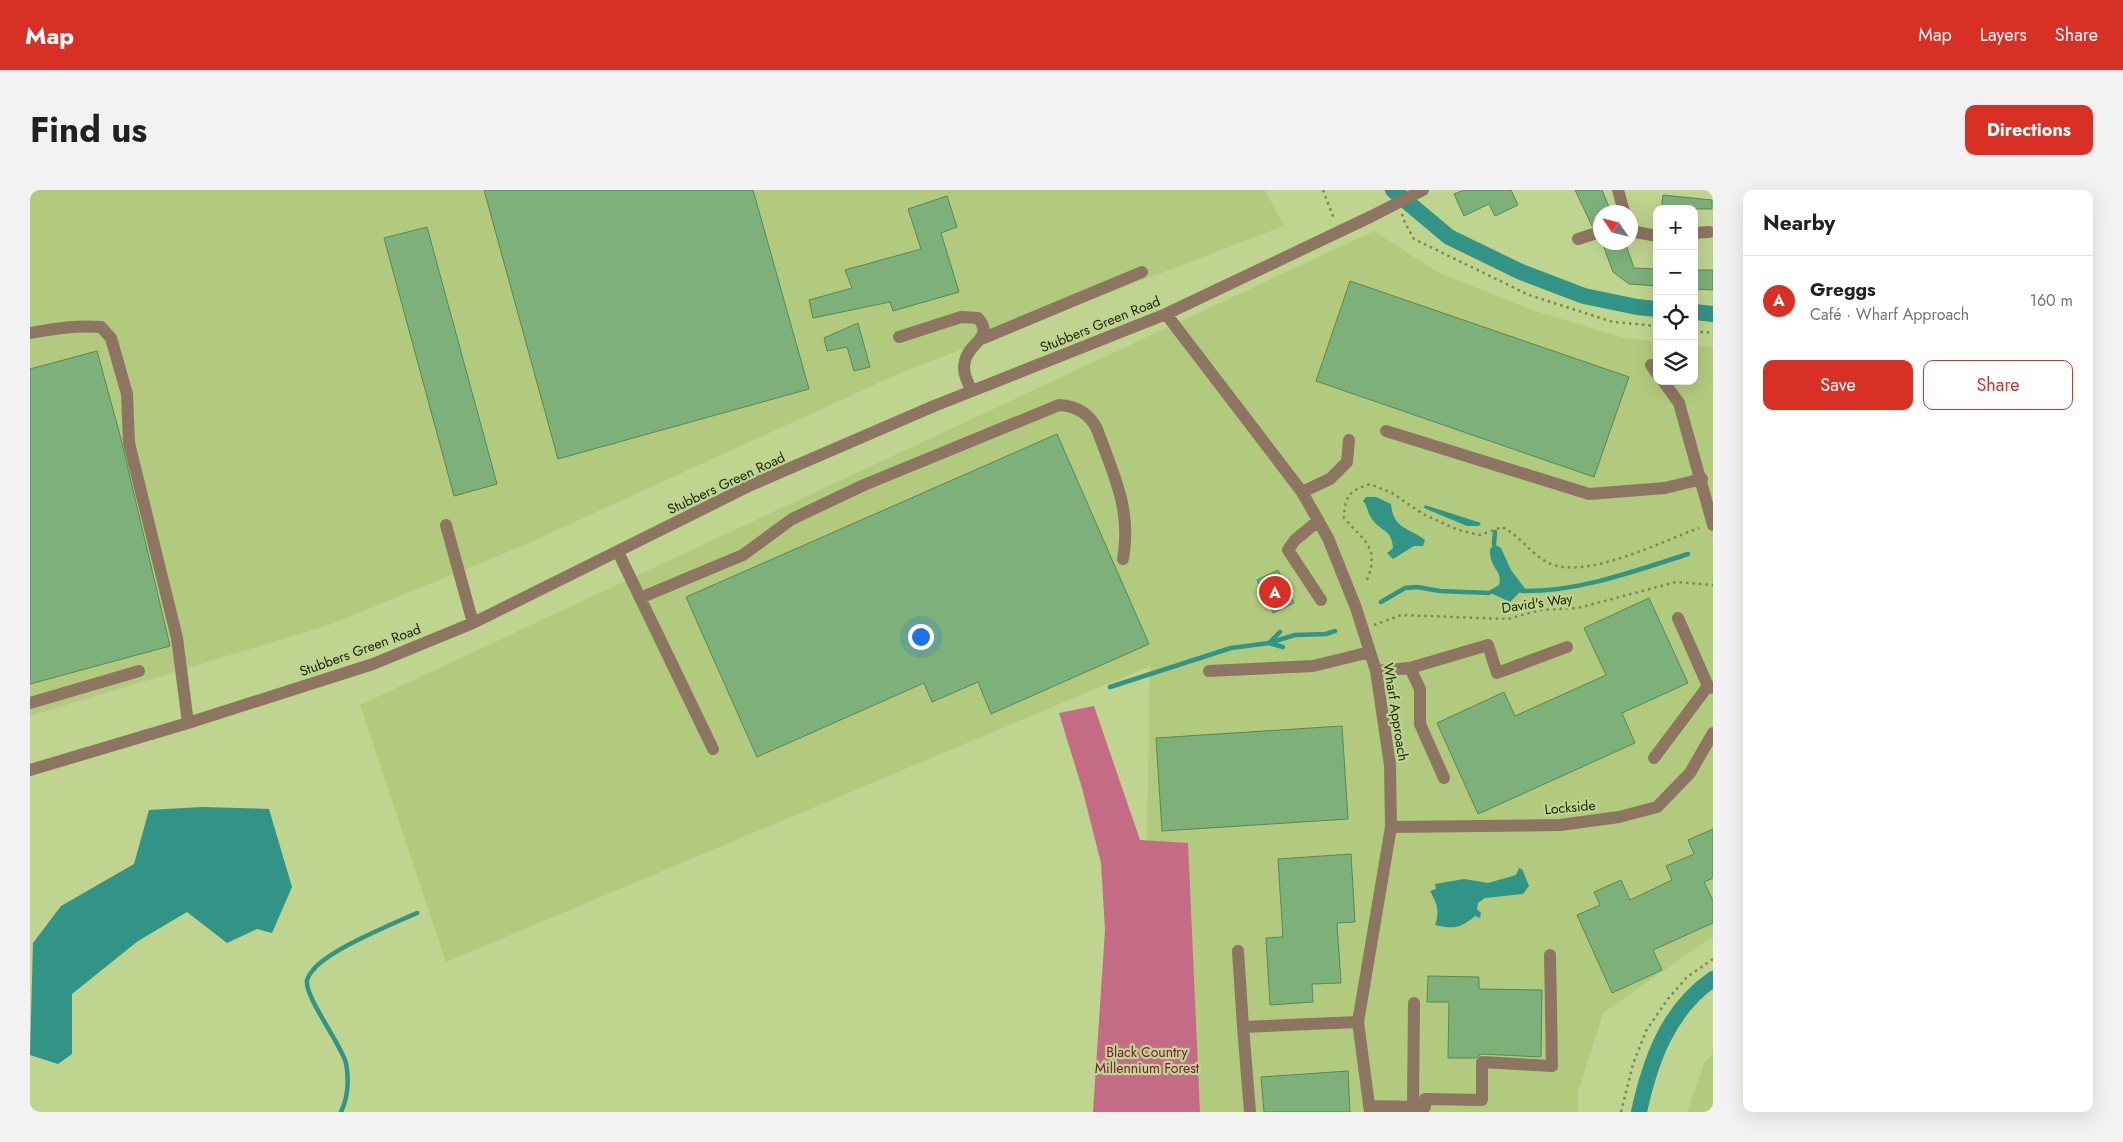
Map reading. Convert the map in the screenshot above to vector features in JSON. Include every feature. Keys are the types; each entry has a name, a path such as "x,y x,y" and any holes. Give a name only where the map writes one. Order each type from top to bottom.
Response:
{"street":[{"name":"Stubbers Green Road","path":"30,770 188,723 374,664 473,624 752,486 972,391 1166,314 1423,190"},
{"path":"1618,190 1622,205"},
{"path":"1638,232 1653,235"},
{"path":"1698,233 1709,232"},
{"path":"1578,239 1593,234"},
{"path":"979,340 1142,272"},
{"name":"Wharf Approach","path":"1166,314 1302,492 1331,546 1356,608 1376,671 1390,765 1391,827 1358,1022 1369,1109"},
{"path":"898,336 961,317 978,318 984,326 983,335 965,359 965,375 972,391"},
{"path":"30,334 62,327 89,326 101,327 111,338 118,356 127,394 129,443 177,638 188,723"},
{"path":"1666,385 1679,403 1702,478 1713,524"},
{"path":"640,598 743,555 792,519 855,489 1059,405 1068,406 1085,413 1092,419 1097,429 1123,501 1126,530 1123,559"},
{"path":"1386,431 1590,494 1665,488 1702,478"},
{"path":"1302,492 1330,479 1347,462 1350,440"},
{"path":"1318,521 1295,540 1288,550 1321,600"},
{"path":"446,525 473,624"},
{"path":"618,552 713,749"},
{"path":"1654,758 1711,687 1678,618"},
{"path":"1376,671 1410,668 1488,645 1497,673 1568,647"},
{"path":"1209,671 1313,666 1370,652"},
{"path":"1410,668 1420,689 1420,724 1444,778"},
{"path":"30,703 139,671"},
{"name":"Lockside","path":"1391,827 1560,824 1619,817 1657,807 1690,773 1713,733"},
{"path":"1238,951 1250,1112"},
{"path":"1421,1109 1425,1099 1482,1100 1482,1062 1552,1066 1550,955"},
{"path":"1414,1003 1421,1109"},
{"path":"1243,1027 1358,1022"},
{"path":"1369,1109 1421,1109"}],"path":[{"path":"1323,190 1338,231"},
{"path":"1401,208 1405,223 1414,239 1529,294 1613,322 1653,326"},
{"path":"1698,331 1713,333"},
{"path":"1367,580 1373,566 1371,548 1344,518 1345,502 1352,490 1370,484 1392,493 1423,514 1458,530 1480,535 1502,527 1512,532 1529,550 1551,564 1572,569 1606,563 1713,524"},
{"name":"David's Way","path":"1363,630 1401,615 1508,619 1540,610 1578,608 1676,582 1713,585"},
{"path":"1621,1112 1634,1064 1646,1031 1667,1000 1687,977 1713,959"}],"shaded area":[{"path":"30,190 1265,190 1284,226 900,373 522,546 329,625 30,716"},
{"path":"1374,231 1439,273 1529,309 1620,337 1653,341 1653,385 1698,385 1698,346 1713,347 1713,936 1603,1013 1578,1092 1578,1112 1142,1112 1150,666 446,962 360,705"},
{"path":"1713,1054 1713,1112 1687,1112 1704,1063"}],"green space":[{"name":"Black Country Millennium Forest","path":"1094,706 1140,840 1188,843 1200,1112 1093,1112 1105,930 1101,863 1082,788 1059,713"}],"water":[{"path":"1366,497 1376,497 1391,504 1392,512 1398,523 1425,540 1423,546 1414,546 1393,559 1387,553 1393,548 1391,537 1370,517 1363,501"},
{"path":"1425,505 1481,523 1479,526 1467,526 1424,508"},
{"path":"1494,544 1501,548 1511,570 1527,591 1520,592 1510,602 1493,594 1485,593 1499,585 1500,581 1490,556 1490,549"},
{"path":"202,807 269,809 292,887 272,933 257,929 227,943 187,912 138,941 72,994 72,1054 58,1064 30,1055 33,943 61,906 134,864 149,810"},
{"path":"1519,868 1522,869 1529,886 1523,894 1485,898 1478,903 1477,909 1481,913 1480,918 1475,916 1460,926 1447,927 1435,925 1437,907 1430,891 1436,889 1435,884 1464,879 1488,883 1516,875"}],"building":[{"path":"484,190 753,190 809,389 558,459"},
{"path":"1464,190 1511,190 1518,205 1495,216 1489,204 1464,216 1454,194"},
{"path":"1575,190 1602,190 1608,205 1593,205 1592,226"},
{"path":"1663,195 1712,200 1712,209 1698,209 1698,205 1662,205"},
{"path":"947,196 957,227 941,233 959,292 893,311 890,302 813,318 809,300 852,288 845,270 921,249 908,209"},
{"path":"427,227 497,484 454,496 384,238"},
{"path":"1605,250 1628,250 1634,268 1653,269 1653,286 1629,284 1613,272"},
{"path":"1698,270 1713,270 1713,290 1698,289"},
{"path":"1350,281 1629,377 1594,477 1316,381"},
{"path":"858,323 870,367 854,371 847,347 827,351 824,338"},
{"path":"97,351 121,439 170,646 30,684 30,369"},
{"path":"1057,434 1149,644 991,714 978,682 932,702 924,683 757,757 686,597"},
{"path":"1278,570 1294,603 1273,613 1257,580"},
{"path":"1649,598 1688,683 1622,713 1635,743 1478,814 1437,723 1504,692 1515,716 1606,675 1584,628"},
{"path":"1342,726 1348,819 1162,831 1156,738"},
{"path":"1713,829 1713,878 1704,882 1713,901 1713,923 1653,950 1662,970 1612,993 1577,915 1600,905 1594,892 1621,880 1630,900 1672,880 1666,866 1694,854 1688,840"},
{"path":"1351,854 1355,922 1337,923 1341,983 1312,984 1313,1002 1270,1005 1266,938 1283,937 1278,859"},
{"path":"1428,976 1479,977 1479,989 1542,990 1541,1057 1482,1054 1475,1058 1448,1058 1449,1002 1427,1002"},
{"path":"1348,1071 1350,1112 1264,1112 1261,1077"}],"waterway":[{"path":"1393,190 1449,237 1521,272 1584,296 1653,309"},
{"path":"1698,312 1713,314"},
{"path":"1494,544 1495,532"},
{"path":"1522,591 1564,588 1585,584 1688,554"},
{"path":"1381,602 1405,588 1417,587 1440,591 1489,593"},
{"path":"1110,687 1231,648 1269,643 1295,635 1326,634 1335,631"},
{"path":"1280,632 1269,643 1283,647"},
{"path":"341,1112 347,1088 346,1063 311,997 307,980 313,970 332,954 417,913"},
{"path":"1639,1112 1649,1074 1663,1038 1684,1006 1713,979"}],"place":[{"name":"Greggs","path":"1275,592"}]}
